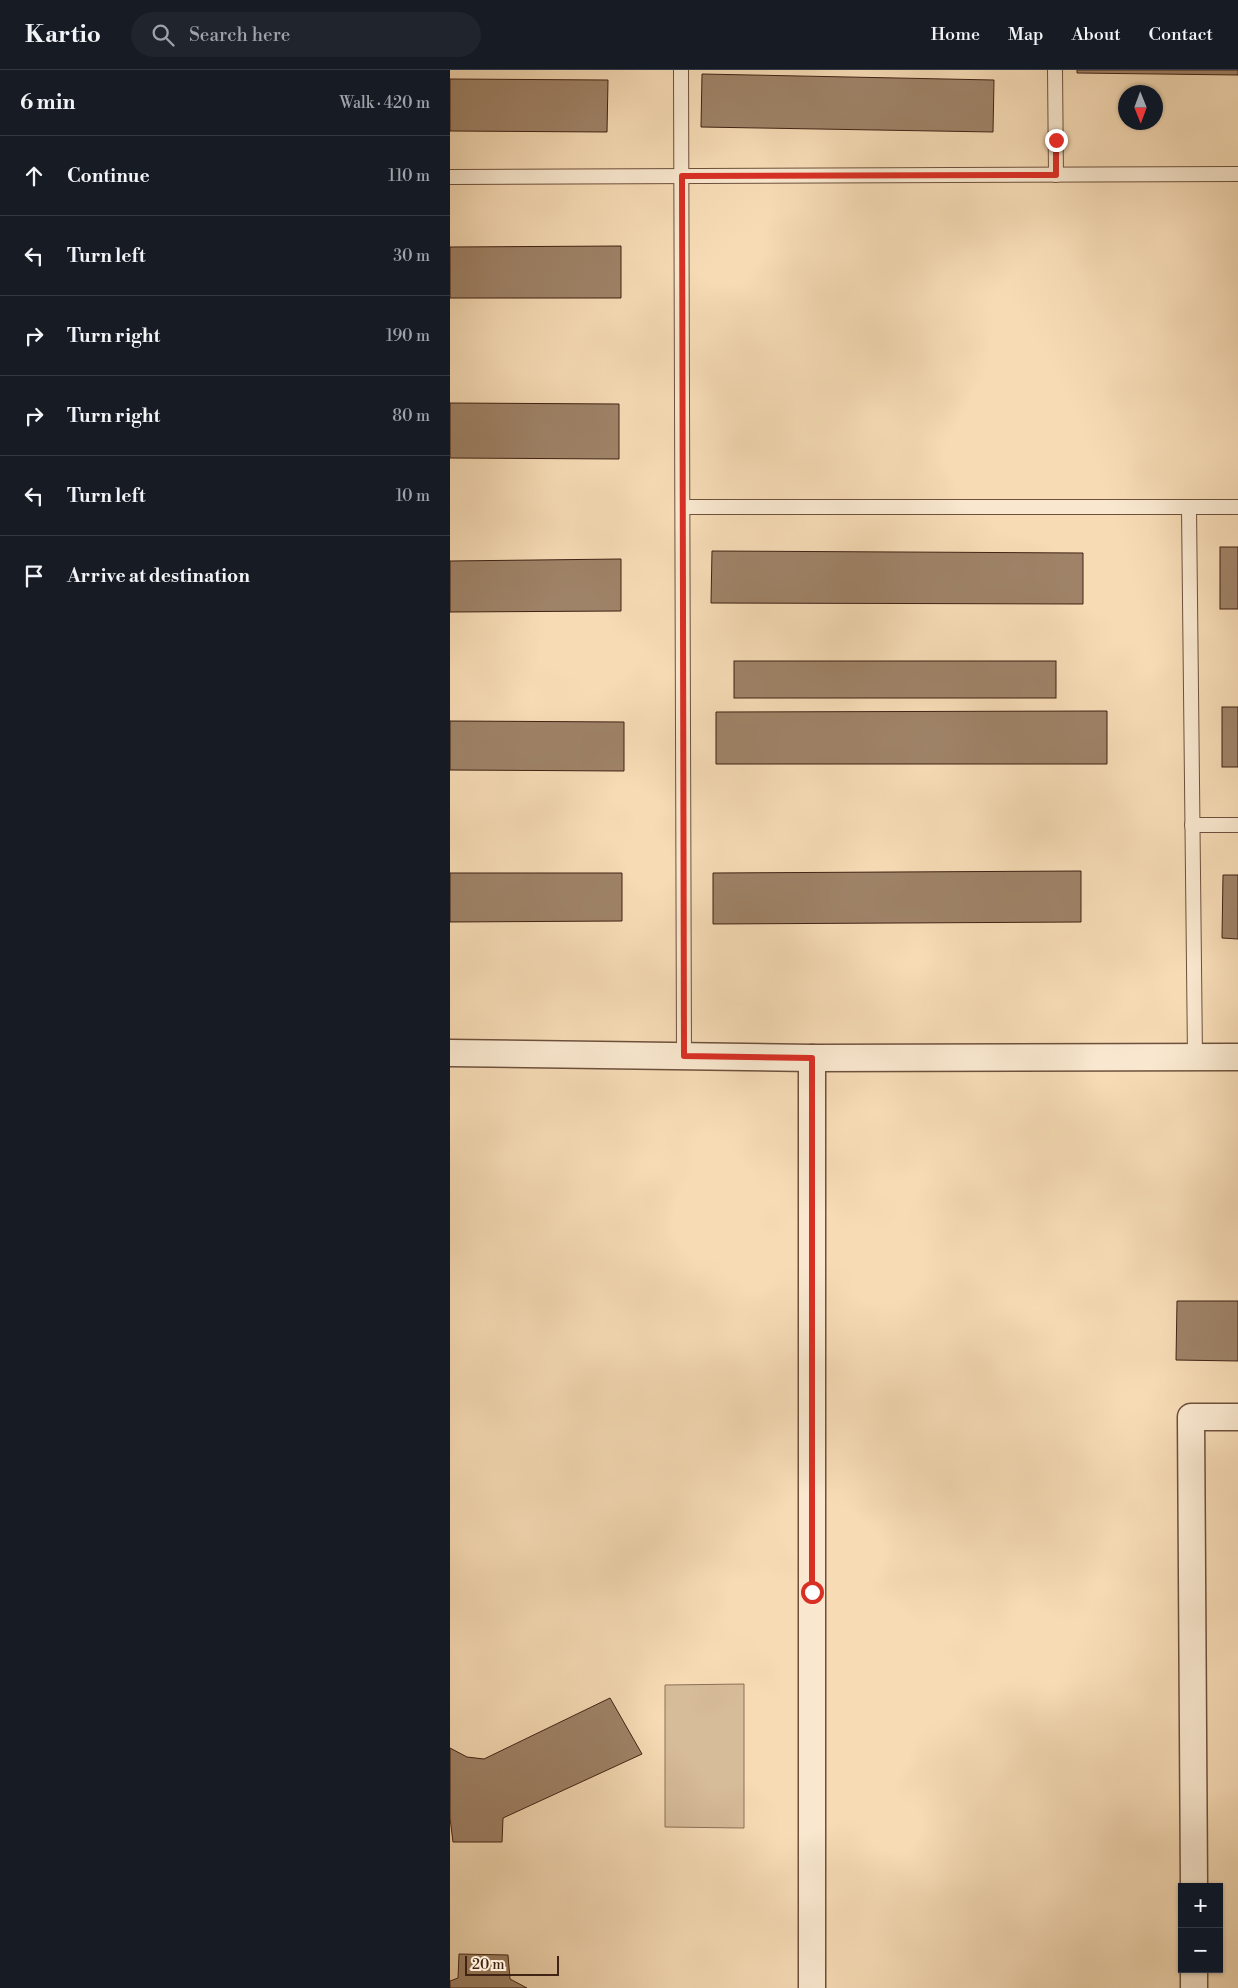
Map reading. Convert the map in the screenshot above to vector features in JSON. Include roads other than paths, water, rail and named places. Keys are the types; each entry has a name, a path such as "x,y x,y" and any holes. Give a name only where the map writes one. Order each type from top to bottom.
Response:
{"street":[{"path":"450,1053 812,1058 1238,1057"},
{"path":"812,1058 812,1988"},
{"path":"1194,1883 1191,1417 1238,1417"},
{"path":"1194,1973 1194,1988"}],"lane":[{"path":"681,70 684,1056"},
{"path":"1055,70 1056,175"},
{"path":"450,177 1238,174"},
{"path":"683,508 1238,507"},
{"path":"1189,508 1195,1057"},
{"path":"1192,825 1238,825"}]}
